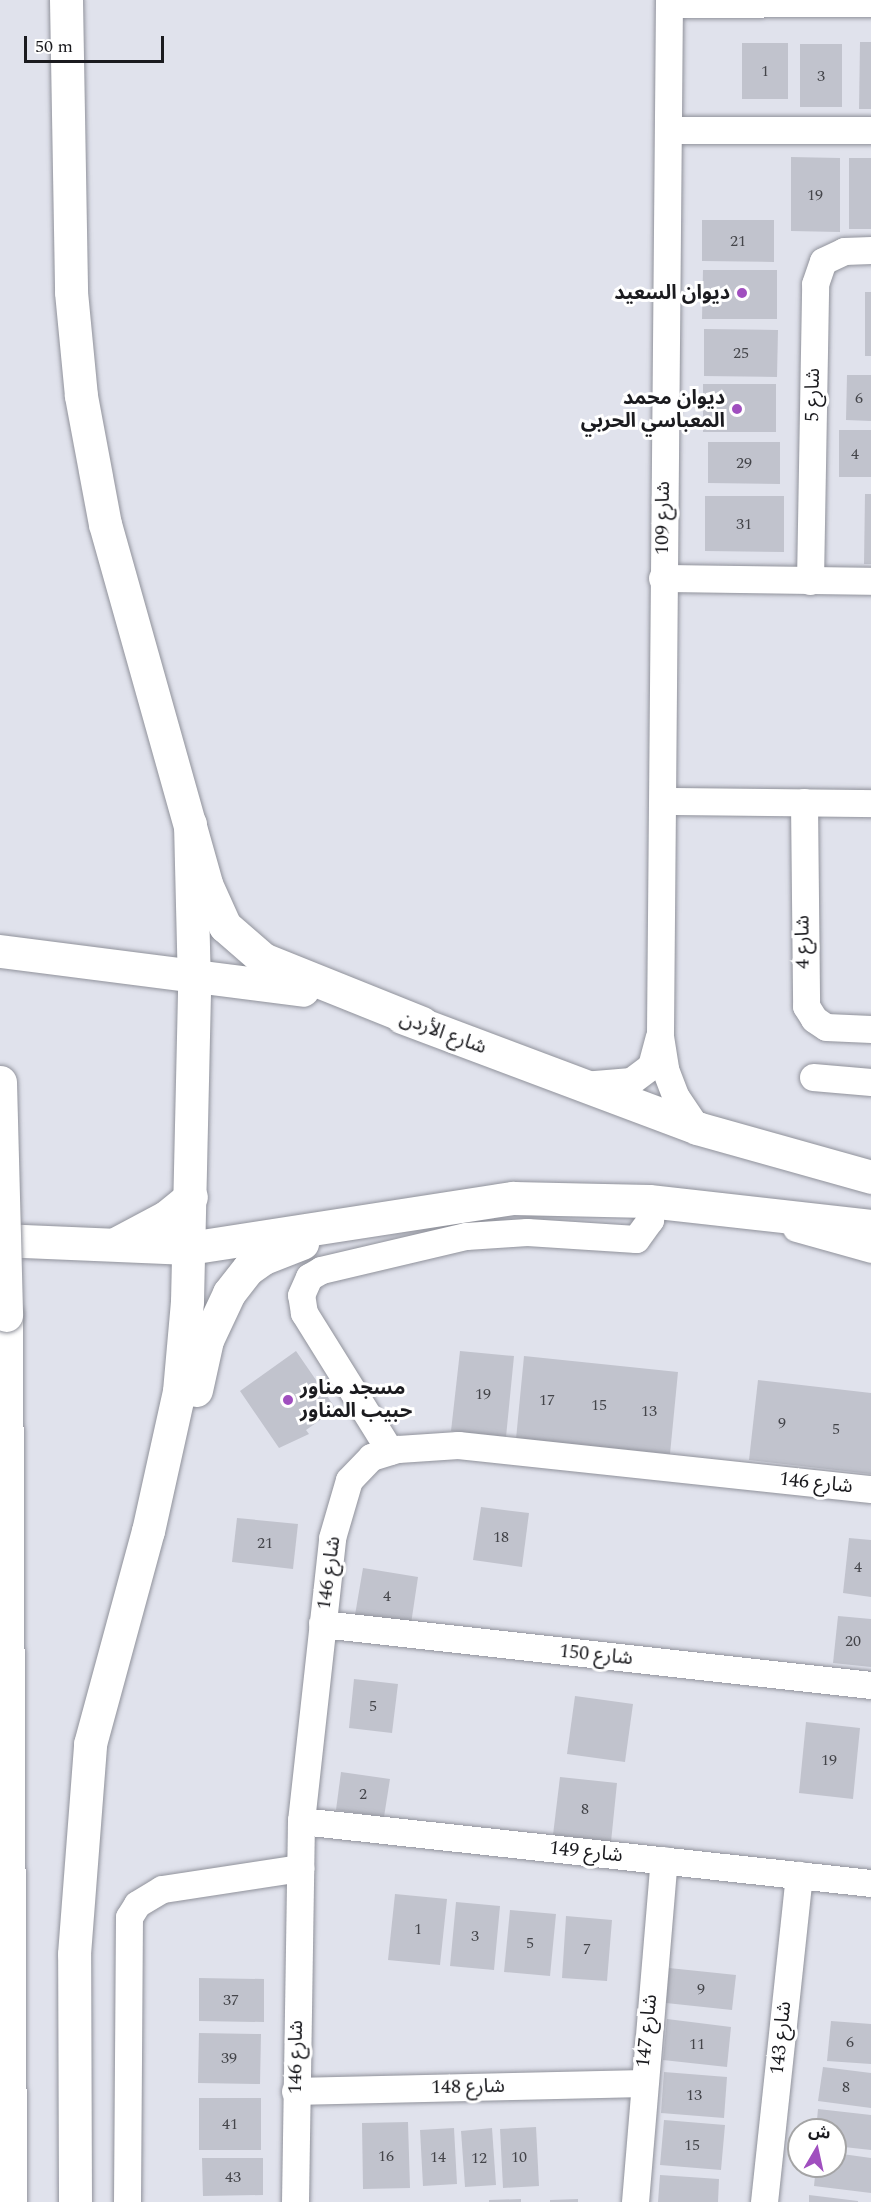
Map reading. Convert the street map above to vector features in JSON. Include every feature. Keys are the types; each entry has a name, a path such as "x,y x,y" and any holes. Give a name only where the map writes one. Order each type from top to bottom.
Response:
{"main road":[{"path":"66,0 70,292 81,396 105,524 215,906 225,926 241,943 263,959 422,1023"},
{"path":"75,2202 74,1954 90,1744 148,1531 179,1391 191,1197 194,975 190,824"},
{"name":"شارع الأردن","path":"0,951 292,987 422,1023 580,1086 697,1128 871,1177"},
{"path":"134,969 162,986 174,1005 182,1027 192,1088"},
{"path":"0,1082 6,1315 10,2202"},
{"path":"108,1247 147,1228 191,1197"},
{"path":"0,1240 108,1247 189,1248 513,1198 649,1201 871,1226"},
{"path":"148,1531 187,1433 207,1340 229,1293 248,1269 264,1257 361,1221"},
{"path":"10,2118 26,2202"}],"street":[{"path":"669,2 871,3"},
{"name":"شارع 109","path":"669,2 670,130 662,578 664,801 660,1036 676,1097 697,1128"},
{"path":"670,130 871,130"},
{"name":"شارع 5","path":"810,580 815,284 823,261 844,250 871,250"},
{"path":"662,578 871,580"},
{"path":"664,801 871,803"},
{"name":"شارع 4","path":"804,802 806,1006 814,1019 826,1027 871,1029"},
{"name":"شارع 109","path":"580,1086 631,1080 651,1066 660,1036"},
{"path":"813,1077 871,1083"},
{"path":"390,1451 304,1313 301,1296 309,1277 321,1270 466,1236 527,1232 636,1239 650,1220 649,1201"},
{"path":"725,1209 871,1249"},
{"name":"شارع 146","path":"296,2202 295,2091 301,1821 332,1538 349,1480 371,1457 390,1451 458,1445 871,1489"},
{"name":"شارع 150","path":"322,1624 871,1685"},
{"name":"شارع 149","path":"301,1821 871,1883"},
{"name":"شارع 147","path":"635,2202 642,2083 664,1860"},
{"path":"127,2202 129,1917 148,1894 162,1889 300,1868"},
{"name":"شارع 143","path":"764,2202 799,1875"},
{"name":"شارع 148","path":"295,2091 642,2083"}],"building":[{"path":"860,42 871,42 871,109 859,109"},
{"path":"742,43 788,43 788,99 742,99"},
{"path":"800,44 842,44 842,107 800,107"},
{"path":"791,157 840,158 840,232 791,231"},
{"path":"849,158 871,158 871,229 849,229"},
{"path":"702,220 774,220 774,262 702,261"},
{"path":"703,270 777,270 777,319 702,319"},
{"path":"865,292 871,292 871,356 865,356"},
{"path":"704,329 778,330 777,377 704,376"},
{"path":"847,375 871,375 871,421 846,420"},
{"path":"703,384 776,384 776,432 703,432"},
{"path":"839,430 871,430 871,477 839,477"},
{"path":"708,442 780,442 780,484 708,483"},
{"path":"865,494 871,494 871,564 864,564"},
{"path":"705,496 784,496 784,552 705,551"},
{"name":"مسجد مناور حبيب المناور","path":"296,1351 336,1409 306,1430 309,1434 279,1448 240,1391"},
{"path":"460,1351 514,1356 506,1437 451,1431"},
{"path":"524,1356 678,1372 670,1454 516,1439"},
{"path":"758,1380 871,1393 871,1474 749,1460"},
{"path":"481,1507 529,1513 522,1567 473,1560"},
{"path":"237,1518 298,1524 293,1569 232,1562"},
{"path":"849,1538 871,1540 871,1597 843,1593"},
{"path":"363,1568 418,1577 411,1624 355,1615"},
{"path":"838,1616 871,1619 871,1667 833,1663"},
{"path":"354,1679 398,1684 392,1733 349,1728"},
{"path":"575,1696 633,1704 625,1762 567,1754"},
{"path":"806,1722 860,1728 853,1799 799,1793"},
{"path":"341,1772 390,1779 384,1817 336,1810"},
{"path":"560,1777 617,1783 611,1842 553,1835"},
{"path":"395,1894 447,1899 440,1965 388,1960"},
{"path":"456,1902 500,1906 494,1970 450,1966"},
{"path":"510,1910 556,1914 550,1976 504,1972"},
{"path":"566,1916 612,1920 607,1981 562,1978"},
{"path":"669,1968 736,1975 732,2010 666,2003"},
{"path":"199,1978 264,1979 264,2022 199,2021"},
{"path":"667,2019 731,2027 727,2067 663,2060"},
{"path":"831,2021 871,2024 871,2064 827,2061"},
{"path":"199,2033 261,2034 260,2084 198,2083"},
{"path":"823,2067 871,2073 871,2108 818,2101"},
{"path":"664,2072 727,2077 724,2118 661,2113"},
{"path":"199,2098 261,2098 261,2150 199,2150"},
{"path":"818,2109 871,2115 871,2150 847,2147 847,2118 817,2118"},
{"path":"664,2120 725,2125 721,2170 660,2165"},
{"path":"408,2122 410,2188 363,2189 362,2123"},
{"path":"536,2127 539,2186 503,2188 500,2129"},
{"path":"454,2128 457,2184 423,2186 420,2130"},
{"path":"492,2128 496,2185 465,2187 461,2131"},
{"path":"847,2155 871,2158 871,2193 814,2186 815,2178 847,2178"},
{"path":"202,2158 263,2158 263,2195 203,2196"},
{"path":"660,2175 719,2179 718,2202 658,2202"},
{"path":"809,2195 858,2201 858,2202 809,2202"},
{"path":"521,2199 521,2202 489,2202 489,2200"},
{"path":"578,2199 578,2202 550,2202 550,2200"}],"place":[{"name":"ديوان السعيد","path":"742,293"},
{"name":"ديوان محمد المعباسي الحربي","path":"737,409"},
{"name":"مسجد مناور حبيب المناور","path":"288,1400"}]}
